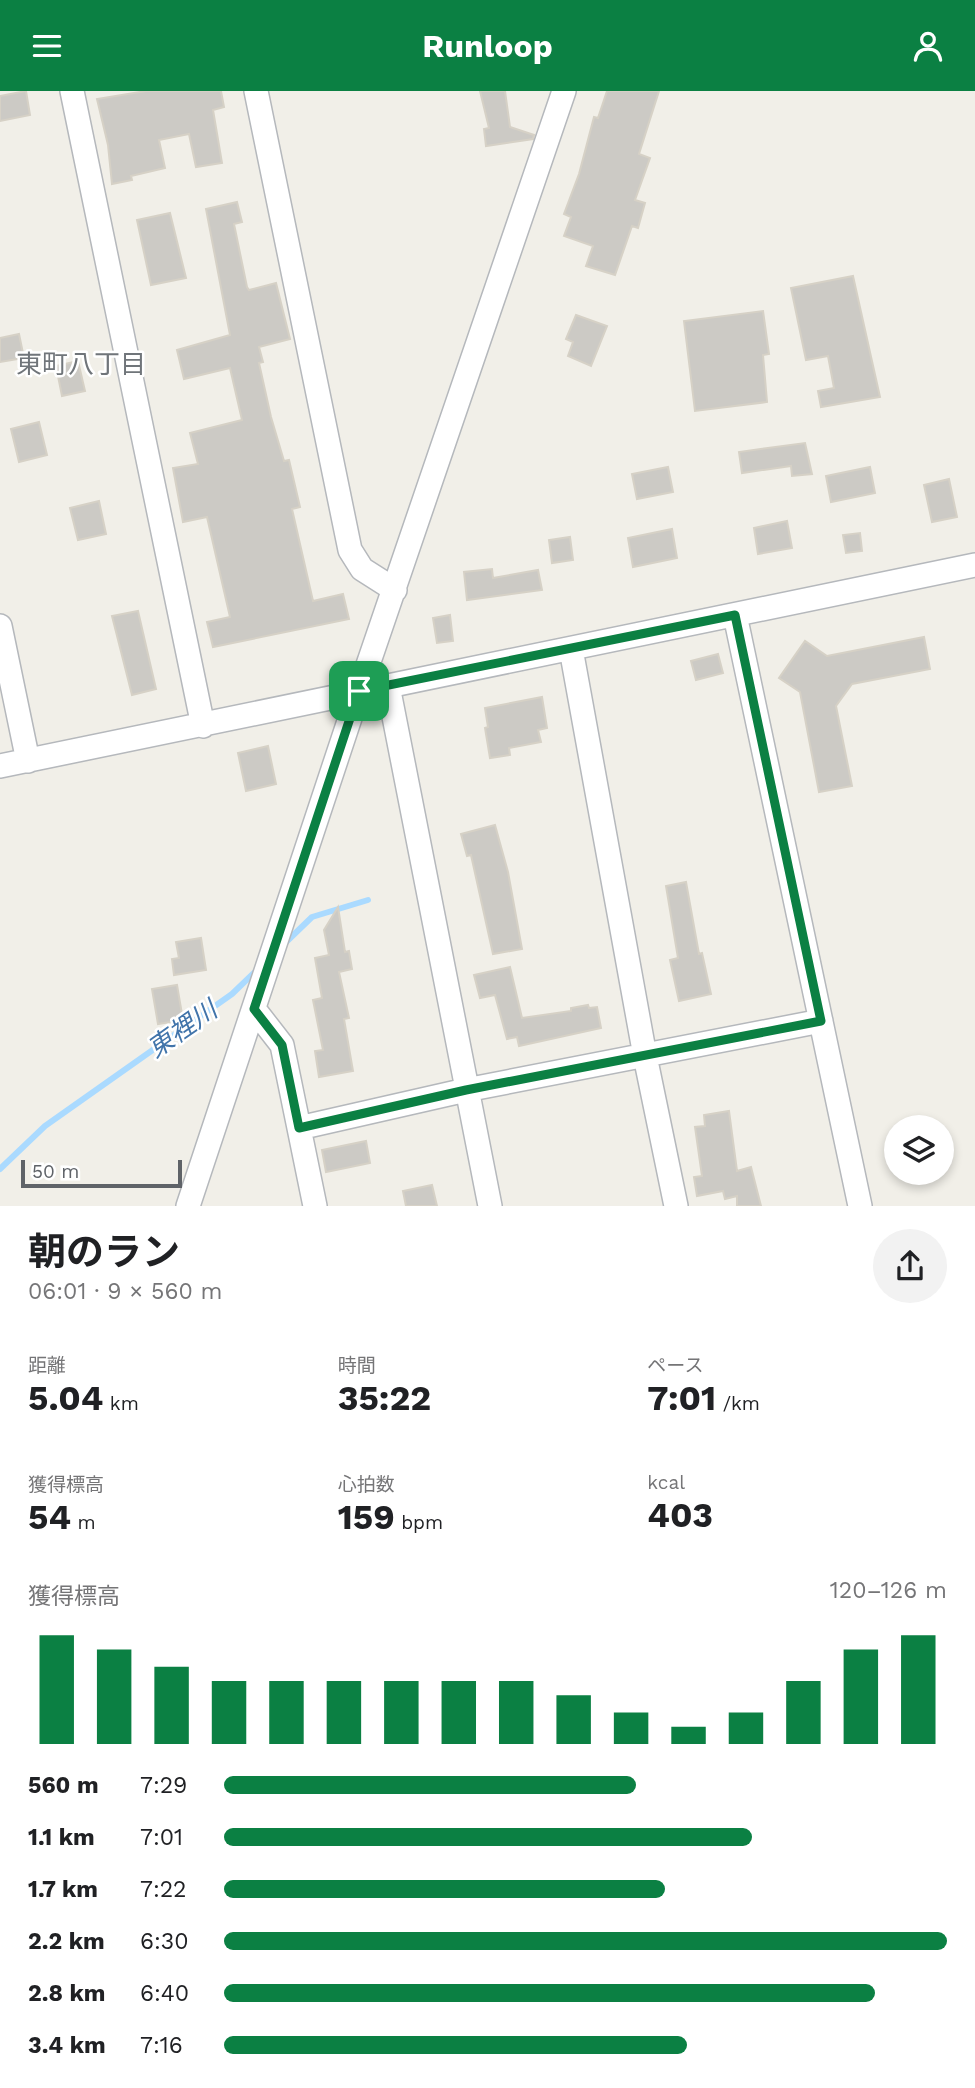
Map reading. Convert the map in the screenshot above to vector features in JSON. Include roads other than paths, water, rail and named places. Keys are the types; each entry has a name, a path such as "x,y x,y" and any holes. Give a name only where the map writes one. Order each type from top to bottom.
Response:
{"street":[{"path":"72,91 202,726"},
{"path":"257,91 350,550 362,569 395,590"},
{"path":"188,1206 359,691 564,91"},
{"path":"0,766 975,565"},
{"path":"735,615 860,1206"},
{"path":"0,626 28,761"},
{"path":"571,649 645,1056 676,1206"},
{"path":"388,686 489,1206"},
{"path":"254,1009 282,1045 315,1206"},
{"path":"299,1128 466,1090 821,1021"}],"waterway":[{"name":"東裡川","path":"282,946 312,917 368,900"},
{"name":"東裡川","path":"0,1169 45,1126 232,994 257,970"}],"district":[{"name":"東町八丁目","path":"81,364"}]}
